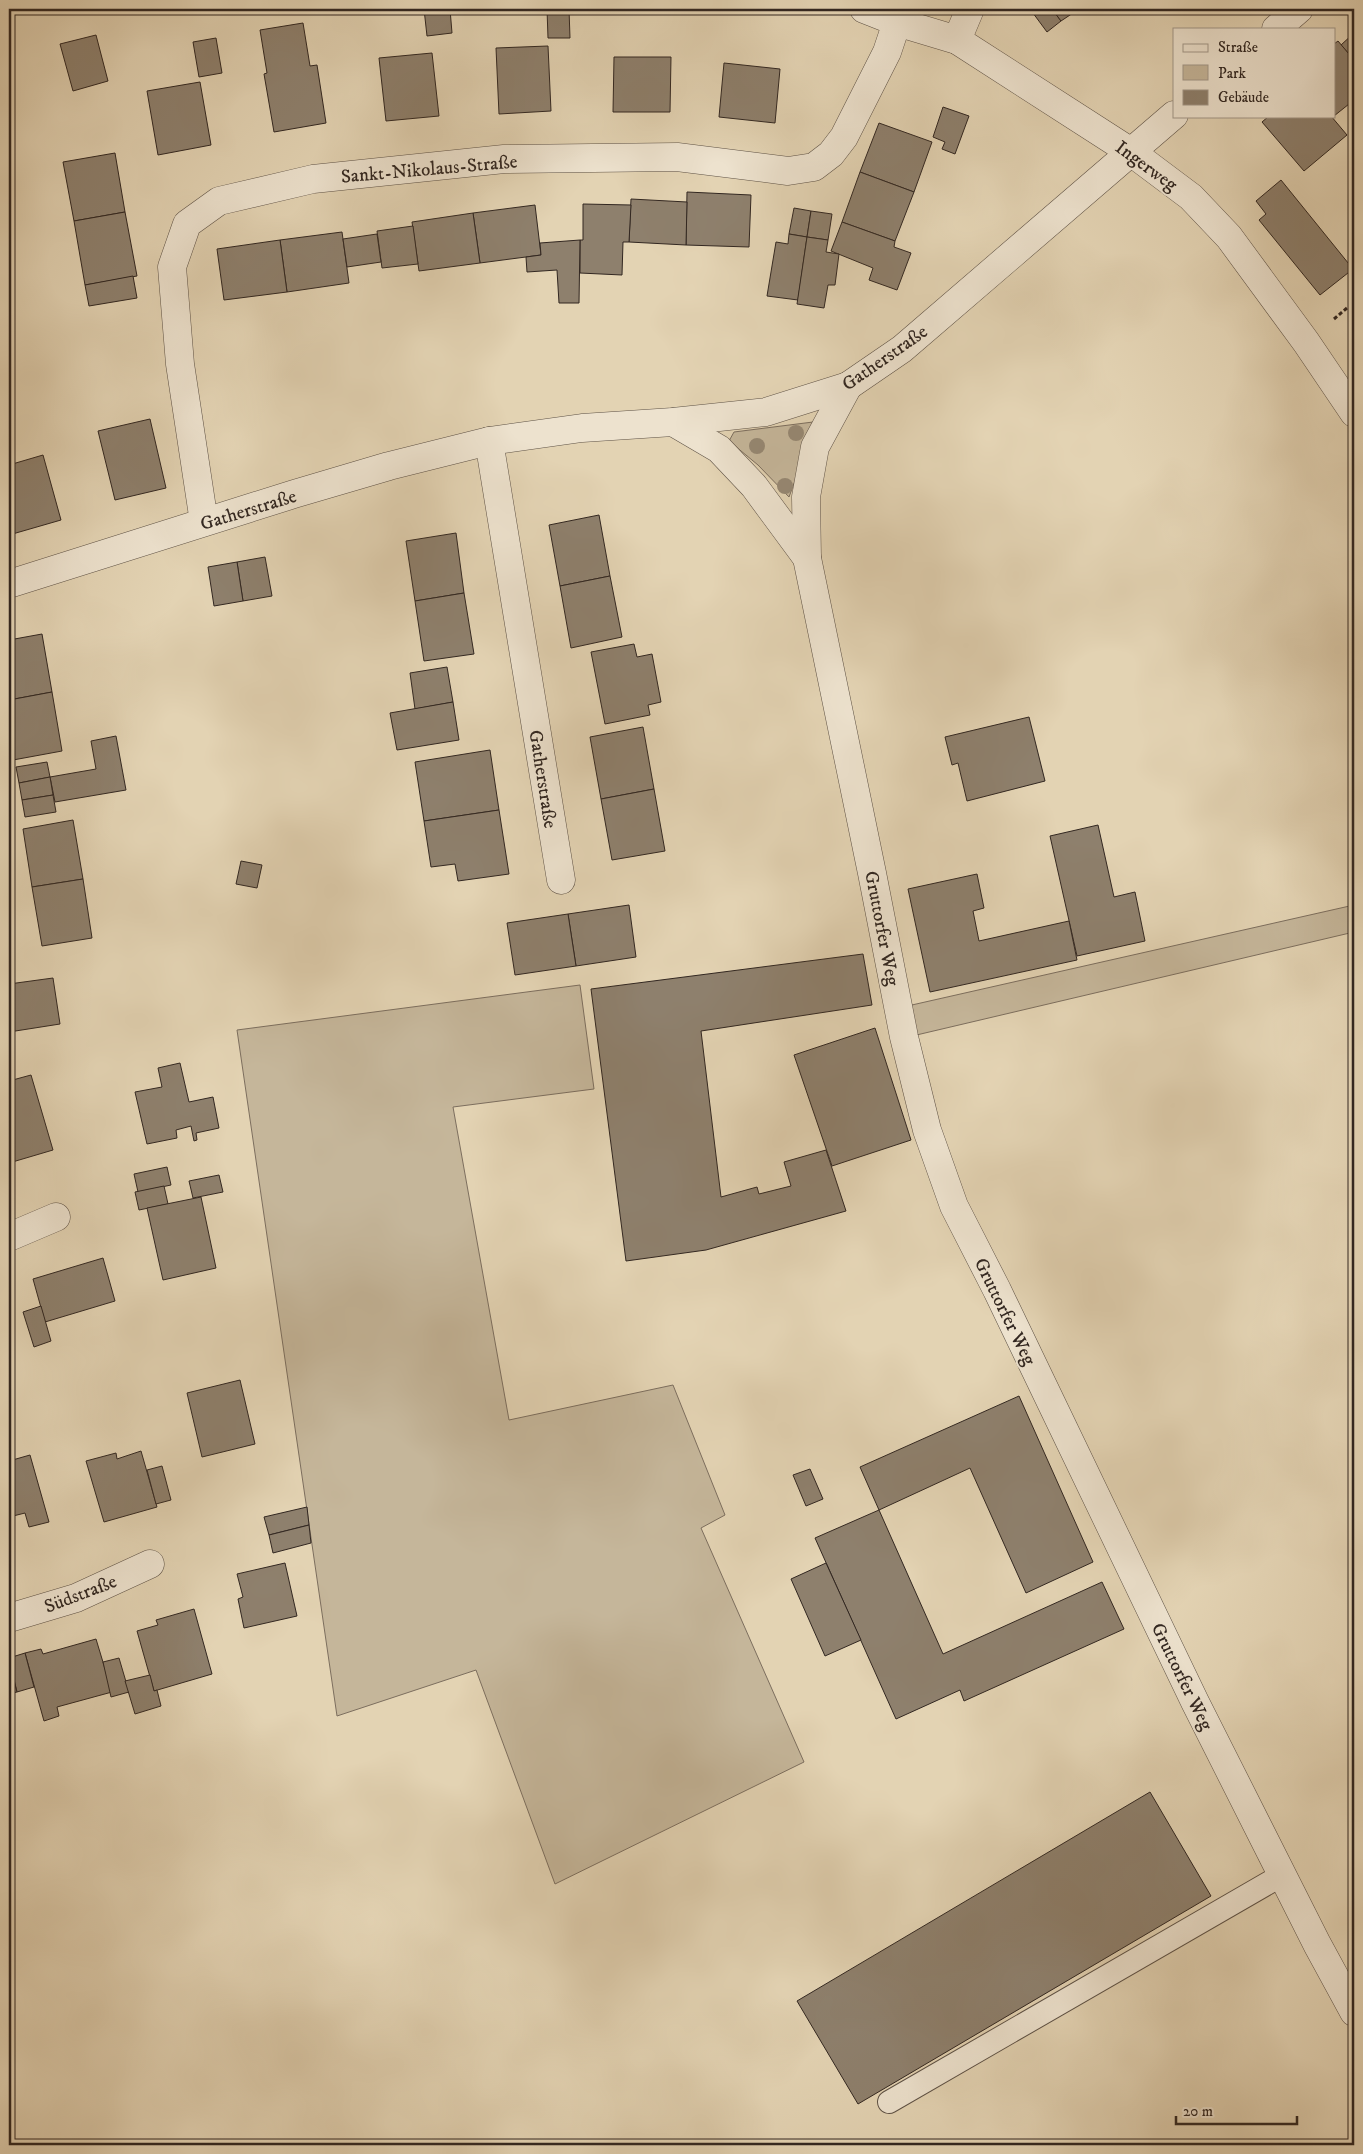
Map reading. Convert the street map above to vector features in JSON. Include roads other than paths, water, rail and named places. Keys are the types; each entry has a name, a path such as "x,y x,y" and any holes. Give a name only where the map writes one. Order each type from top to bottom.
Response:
{"street":[{"name":"Ingerweg","path":"864,9 897,22 957,40 1131,152 1191,197 1229,237 1306,342 1354,413"},
{"path":"957,40 970,9"},
{"path":"1277,28 1299,9"},
{"name":"Sankt-Nikolaus-Straße","path":"204,522 180,364 172,267 187,224 219,200 313,179 504,159 677,157 788,170 814,167 831,154 844,137 887,52 897,22"},
{"name":"Gatherstraße","path":"9,584 389,466 489,441 582,428 673,422 766,412 848,386 902,349 1173,116"},
{"name":"Gruttorfer Weg","path":"848,386 815,447 806,497 807,558 904,1037 927,1130 954,1206 997,1290 1195,1702 1282,1875 1354,2012"},
{"name":"Gruttorfer Weg","path":"673,422 719,449 754,486 807,558"},
{"name":"Gatherstraße","path":"489,441 561,880"},
{"path":"9,1237 56,1217"},
{"name":"Südstraße","path":"9,1618 76,1598 150,1564"}],"lane":[{"path":"889,2102 1282,1875"}]}
